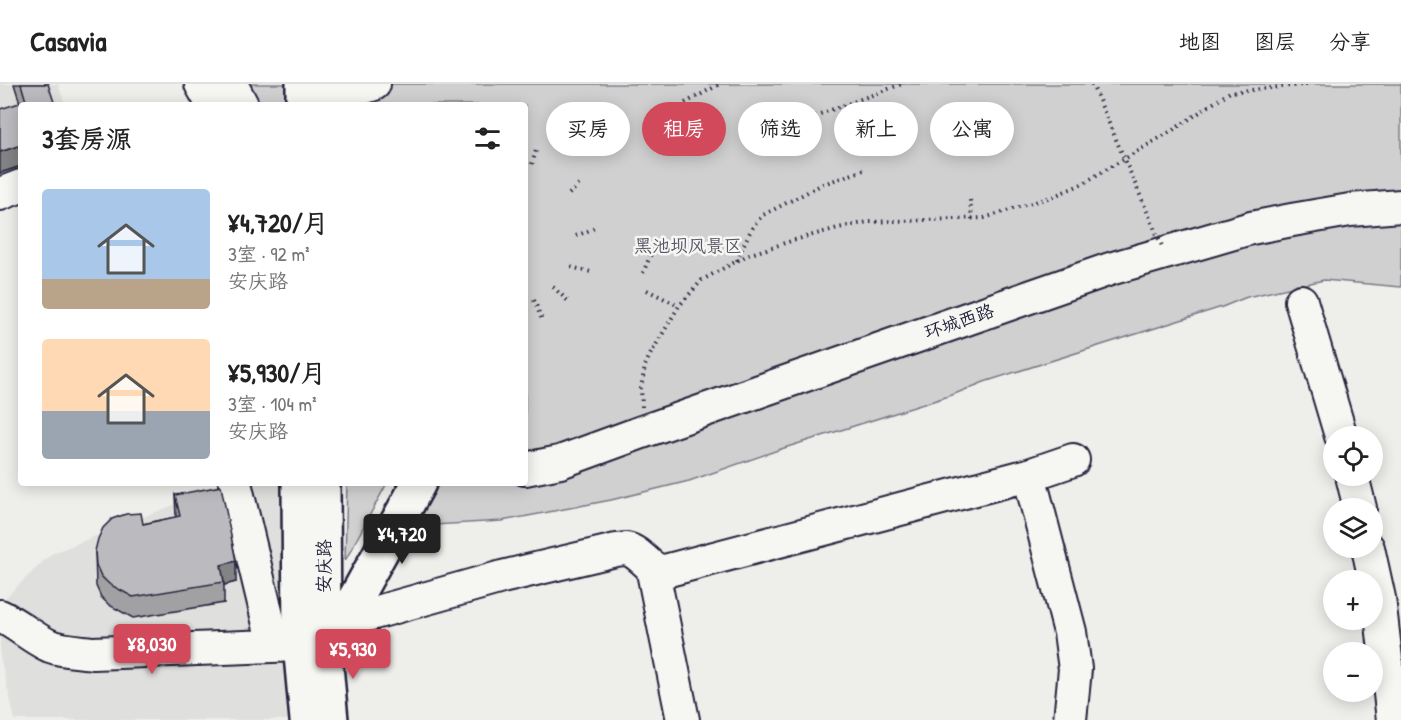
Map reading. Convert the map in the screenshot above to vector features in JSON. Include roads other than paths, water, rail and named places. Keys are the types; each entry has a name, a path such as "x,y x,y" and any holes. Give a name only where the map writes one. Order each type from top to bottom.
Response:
{"main road":[{"name":"安庆路","path":"299,486 310,639 331,720"},
{"name":"安庆路","path":"307,720 310,639 323,486"},
{"path":"310,639 417,486"}],"street":[{"path":"201,84 211,102"},
{"path":"231,84 240,102"},
{"path":"319,95 374,84"},
{"path":"0,194 18,187"},
{"name":"环城西路","path":"528,468 560,462 1110,269 1251,228 1350,210 1401,206"},
{"path":"1301,302 1338,426"},
{"path":"0,616 52,647 93,653 310,639 502,577 616,550 626,549 659,571 665,571 1029,475 1073,460"},
{"path":"1029,475 1070,632 1075,669 1070,720"},
{"path":"236,486 310,639"},
{"path":"1370,558 1379,598 1393,720"},
{"path":"652,567 682,720"}],"park label":[{"name":"黑池坝风景区","path":"688,245"}]}
